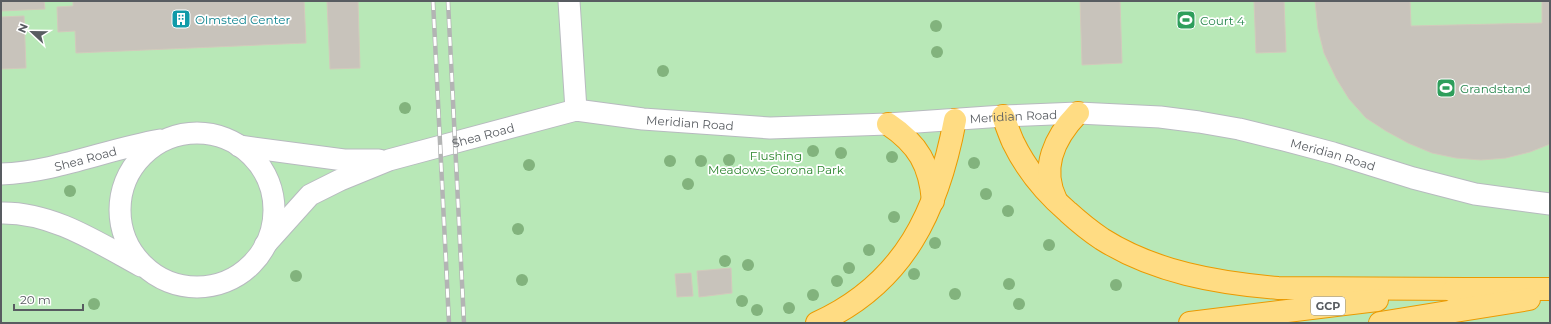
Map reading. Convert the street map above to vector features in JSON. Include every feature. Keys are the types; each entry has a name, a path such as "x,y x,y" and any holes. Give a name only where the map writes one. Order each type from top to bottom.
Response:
{"highway":[{"path":"1059,204 1054,194 1050,176 1052,155 1058,137 1078,113"},
{"path":"1003,116 1013,142 1032,174 1059,204 1101,239 1161,266 1221,282 1278,288 1467,289"},
{"path":"817,323 848,306 867,292 887,274 905,253 921,227 933,202 950,150 956,120"},
{"path":"888,124 911,142 921,155 927,169 933,202"},
{"name":"GCP","path":"1190,323 1467,289 1550,289"},
{"path":"1380,323 1550,296"}],"street":[{"path":"569,1 576,110"},
{"name":"Meridian Road","path":"576,110 643,119 770,128 888,124 1003,116 1078,113 1160,118 1199,122 1239,129 1334,153 1413,178 1462,191 1507,199 1550,204"},
{"name":"Shea Road","path":"265,245 310,196 340,180 389,160 576,110"},
{"path":"1,213 22,214 44,218 86,236 158,277 175,284 190,287 205,287 219,284 236,277 247,269 265,245 273,222 274,209 269,184 254,159 239,146 214,135 199,133 185,134 169,139 152,147 130,171 122,193 120,220 125,238 141,266"},
{"name":"Shea Road","path":"1,174 39,170 136,144 169,139"},
{"name":"Shea Road","path":"239,146 344,160 389,160"}],"green space":[{"name":"Flushing Meadows-Corona Park","path":"1,1 1550,1 1550,323 1,323"}],"building":[{"path":"1,1 44,1 45,9 1,11"},
{"name":"Olmsted Center","path":"73,1 304,1 306,43 76,53 75,31 58,32 57,7 73,6"},
{"path":"327,1 358,1 360,68 330,69"},
{"path":"1080,1 1120,1 1122,63 1082,65"},
{"path":"1254,1 1284,1 1286,52 1256,53"},
{"name":"Grandstand","path":"1315,1 1410,1 1411,26 1542,23 1542,1 1550,1 1550,144 1530,152 1506,158 1481,160 1456,158 1432,153 1408,143 1386,131 1366,118 1349,99 1336,78 1324,53 1318,29"},
{"path":"24,16 26,68 1,69 1,17"},
{"path":"731,268 732,293 699,297 697,271"},
{"path":"691,273 693,296 677,297 675,274"}],"railway":[{"path":"433,1 449,323"},
{"path":"448,1 464,323"}],"place":[{"name":"Olmsted Center","path":"181,19"},
{"name":"Court 4","path":"1186,20"},
{"name":"Grandstand","path":"1446,88"}]}
